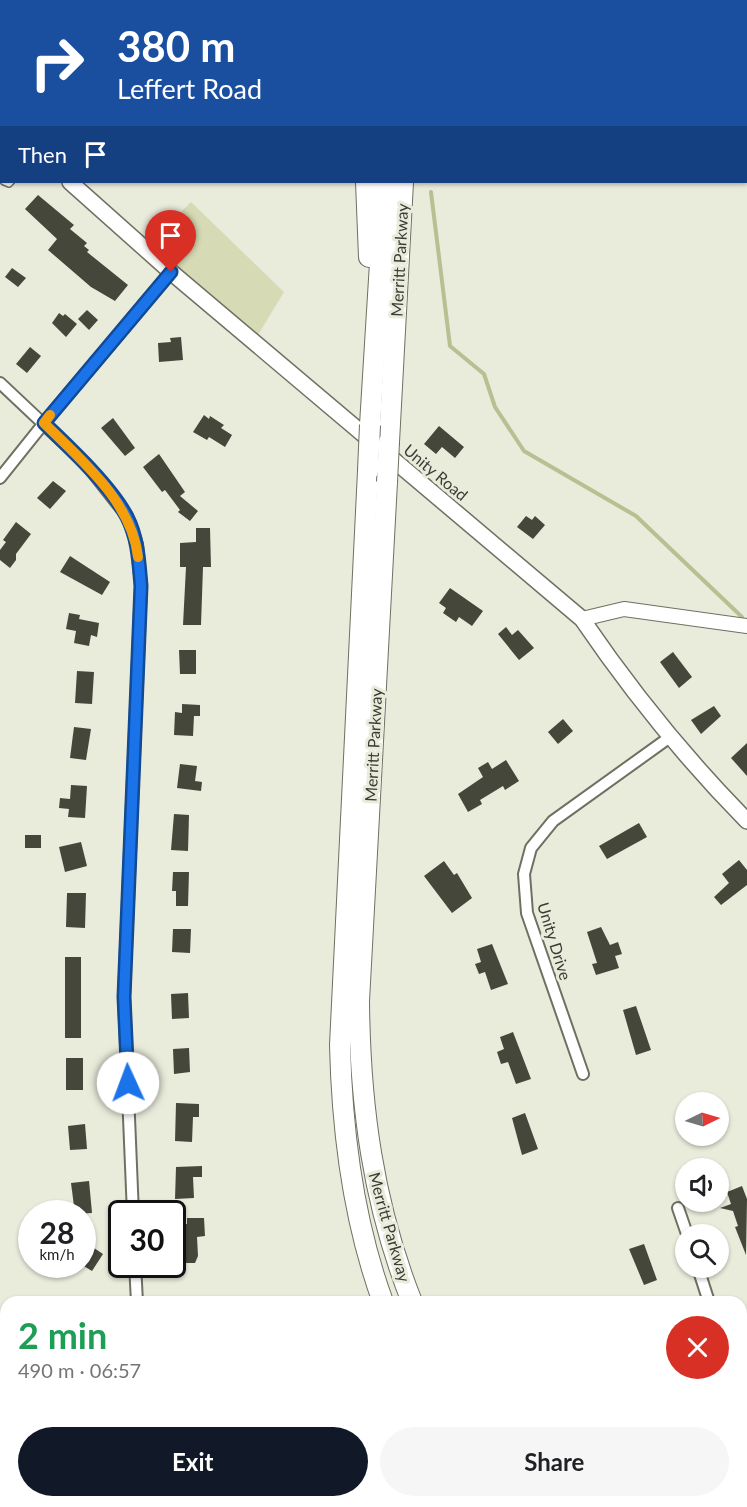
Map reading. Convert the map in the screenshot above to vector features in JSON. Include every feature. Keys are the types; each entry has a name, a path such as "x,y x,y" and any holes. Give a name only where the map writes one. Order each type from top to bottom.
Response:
{"highway":[{"path":"366,183 373,369"},
{"name":"Merritt Parkway","path":"381,1296 363,1234 351,1178 341,1095 340,1055 370,425 385,183"},
{"name":"Merritt Parkway","path":"403,183 359,1001 362,1095 377,1192 399,1268 410,1296"}],"main road":[{"name":"Unity Road","path":"71,183 171,272 582,619 614,667 670,737 747,821"}],"street":[{"path":"0,478 171,272"},
{"path":"0,383 86,464 127,516 137,544 141,586 124,997 132,1200"},
{"path":"582,619 624,609 747,626"},
{"name":"Unity Drive","path":"583,1074 527,913 524,874 531,848 553,821 670,737"},
{"path":"136,1278 137,1296"},
{"path":"701,1278 707,1296"}],"green space":[{"path":"191,202 284,292 255,340 151,242"}],"building":[{"path":"38,195 74,225 70,229 87,243 84,246 89,250 87,252 128,285 115,301 91,287 48,250 57,239 25,209"},
{"path":"12,268 26,278 18,287 5,277"},
{"path":"87,310 98,320 89,330 78,319"},
{"path":"59,313 63,316 65,314 77,324 66,337 52,323"},
{"path":"181,337 183,360 159,362 158,343 171,342 170,338"},
{"path":"30,347 41,356 27,373 16,364"},
{"path":"204,415 224,425 221,428 232,435 225,447 209,437 207,440 193,432"},
{"path":"113,418 135,448 125,456 101,428"},
{"path":"439,426 464,447 455,458 442,447 436,454 424,444"},
{"path":"159,454 185,492 180,496 198,511 190,521 178,512 180,510 165,490 162,492 143,467"},
{"path":"53,481 66,491 50,509 37,498"},
{"path":"526,516 532,520 535,516 545,525 533,539 517,527"},
{"path":"16,522 31,534 16,554 16,560 10,568 0,560 0,550 6,542 3,540"},
{"path":"196,528 210,528 211,567 203,567 201,625 183,625 186,567 180,567 180,543 196,542"},
{"path":"70,556 110,582 102,595 60,572"},
{"path":"450,588 483,611 472,626 459,617 456,622 443,613 446,608 439,603"},
{"path":"69,613 80,615 79,619 99,623 97,637 91,635 89,646 74,643 76,631 66,629"},
{"path":"506,627 512,635 518,630 534,648 519,660 498,634"},
{"path":"179,650 196,650 196,674 180,674"},
{"path":"673,652 692,677 679,688 660,662"},
{"path":"77,671 94,672 92,704 75,703"},
{"path":"182,704 200,705 200,716 194,716 193,736 174,735 175,712 182,713"},
{"path":"714,706 721,716 701,734 691,720"},
{"path":"563,719 573,731 558,744 548,732"},
{"path":"74,727 91,729 86,760 70,758"},
{"path":"747,743 747,776 731,758"},
{"path":"506,760 519,781 505,790 503,786 480,800 482,804 468,812 458,794 483,777 478,768 488,762 492,769"},
{"path":"180,764 197,766 195,781 202,782 201,791 177,788"},
{"path":"71,785 87,786 85,818 68,817 69,809 59,808 60,798 70,799"},
{"path":"174,814 189,815 188,851 171,850"},
{"path":"639,823 647,837 607,859 599,846"},
{"path":"25,835 41,835 41,848 25,848"},
{"path":"81,842 87,866 65,872 59,847"},
{"path":"739,860 747,870 747,885 721,905 714,897 729,883 722,874"},
{"path":"444,861 454,875 457,873 472,898 452,913 424,876"},
{"path":"173,872 189,872 188,906 176,906 176,891 172,891"},
{"path":"67,893 86,893 85,928 66,927"},
{"path":"601,927 610,945 618,942 622,954 615,956 619,968 596,975 592,964 597,963 587,932"},
{"path":"173,929 191,929 190,953 172,952"},
{"path":"492,944 508,984 491,990 485,972 479,974 475,964 481,962 477,949"},
{"path":"65,957 81,957 81,1038 65,1038"},
{"path":"188,993 189,1018 172,1019 171,994"},
{"path":"636,1006 651,1050 636,1055 623,1010"},
{"path":"513,1032 531,1079 516,1084 508,1062 501,1064 497,1052 504,1049 500,1037"},
{"path":"189,1048 190,1072 174,1074 173,1049"},
{"path":"66,1058 83,1058 83,1090 66,1090"},
{"path":"176,1103 199,1104 199,1117 193,1117 192,1142 175,1141"},
{"path":"525,1113 538,1149 522,1155 512,1118"},
{"path":"85,1124 87,1149 70,1150 68,1126"},
{"path":"202,1166 202,1177 193,1177 194,1198 175,1199 176,1167"},
{"path":"89,1181 91,1200 73,1200 71,1183"},
{"path":"742,1186 747,1199 746,1255 735,1227 738,1226 733,1211 729,1210 731,1204 729,1191"},
{"path":"187,1218 204,1218 205,1236 197,1237 198,1256 195,1263 186,1263"},
{"path":"644,1244 657,1280 644,1285 629,1249"},
{"path":"96,1249 103,1254 96,1265"}],"waterway":[{"path":"431,192 450,346 484,374 495,407 524,451 636,516 742,617"}],"slow traffic":[{"path":"50,415 44,423 86,464 127,516 137,544 138,557"}],"route":[{"path":"128,1083 124,997 141,586 137,544 127,516 86,464 44,423 171,272"}]}
